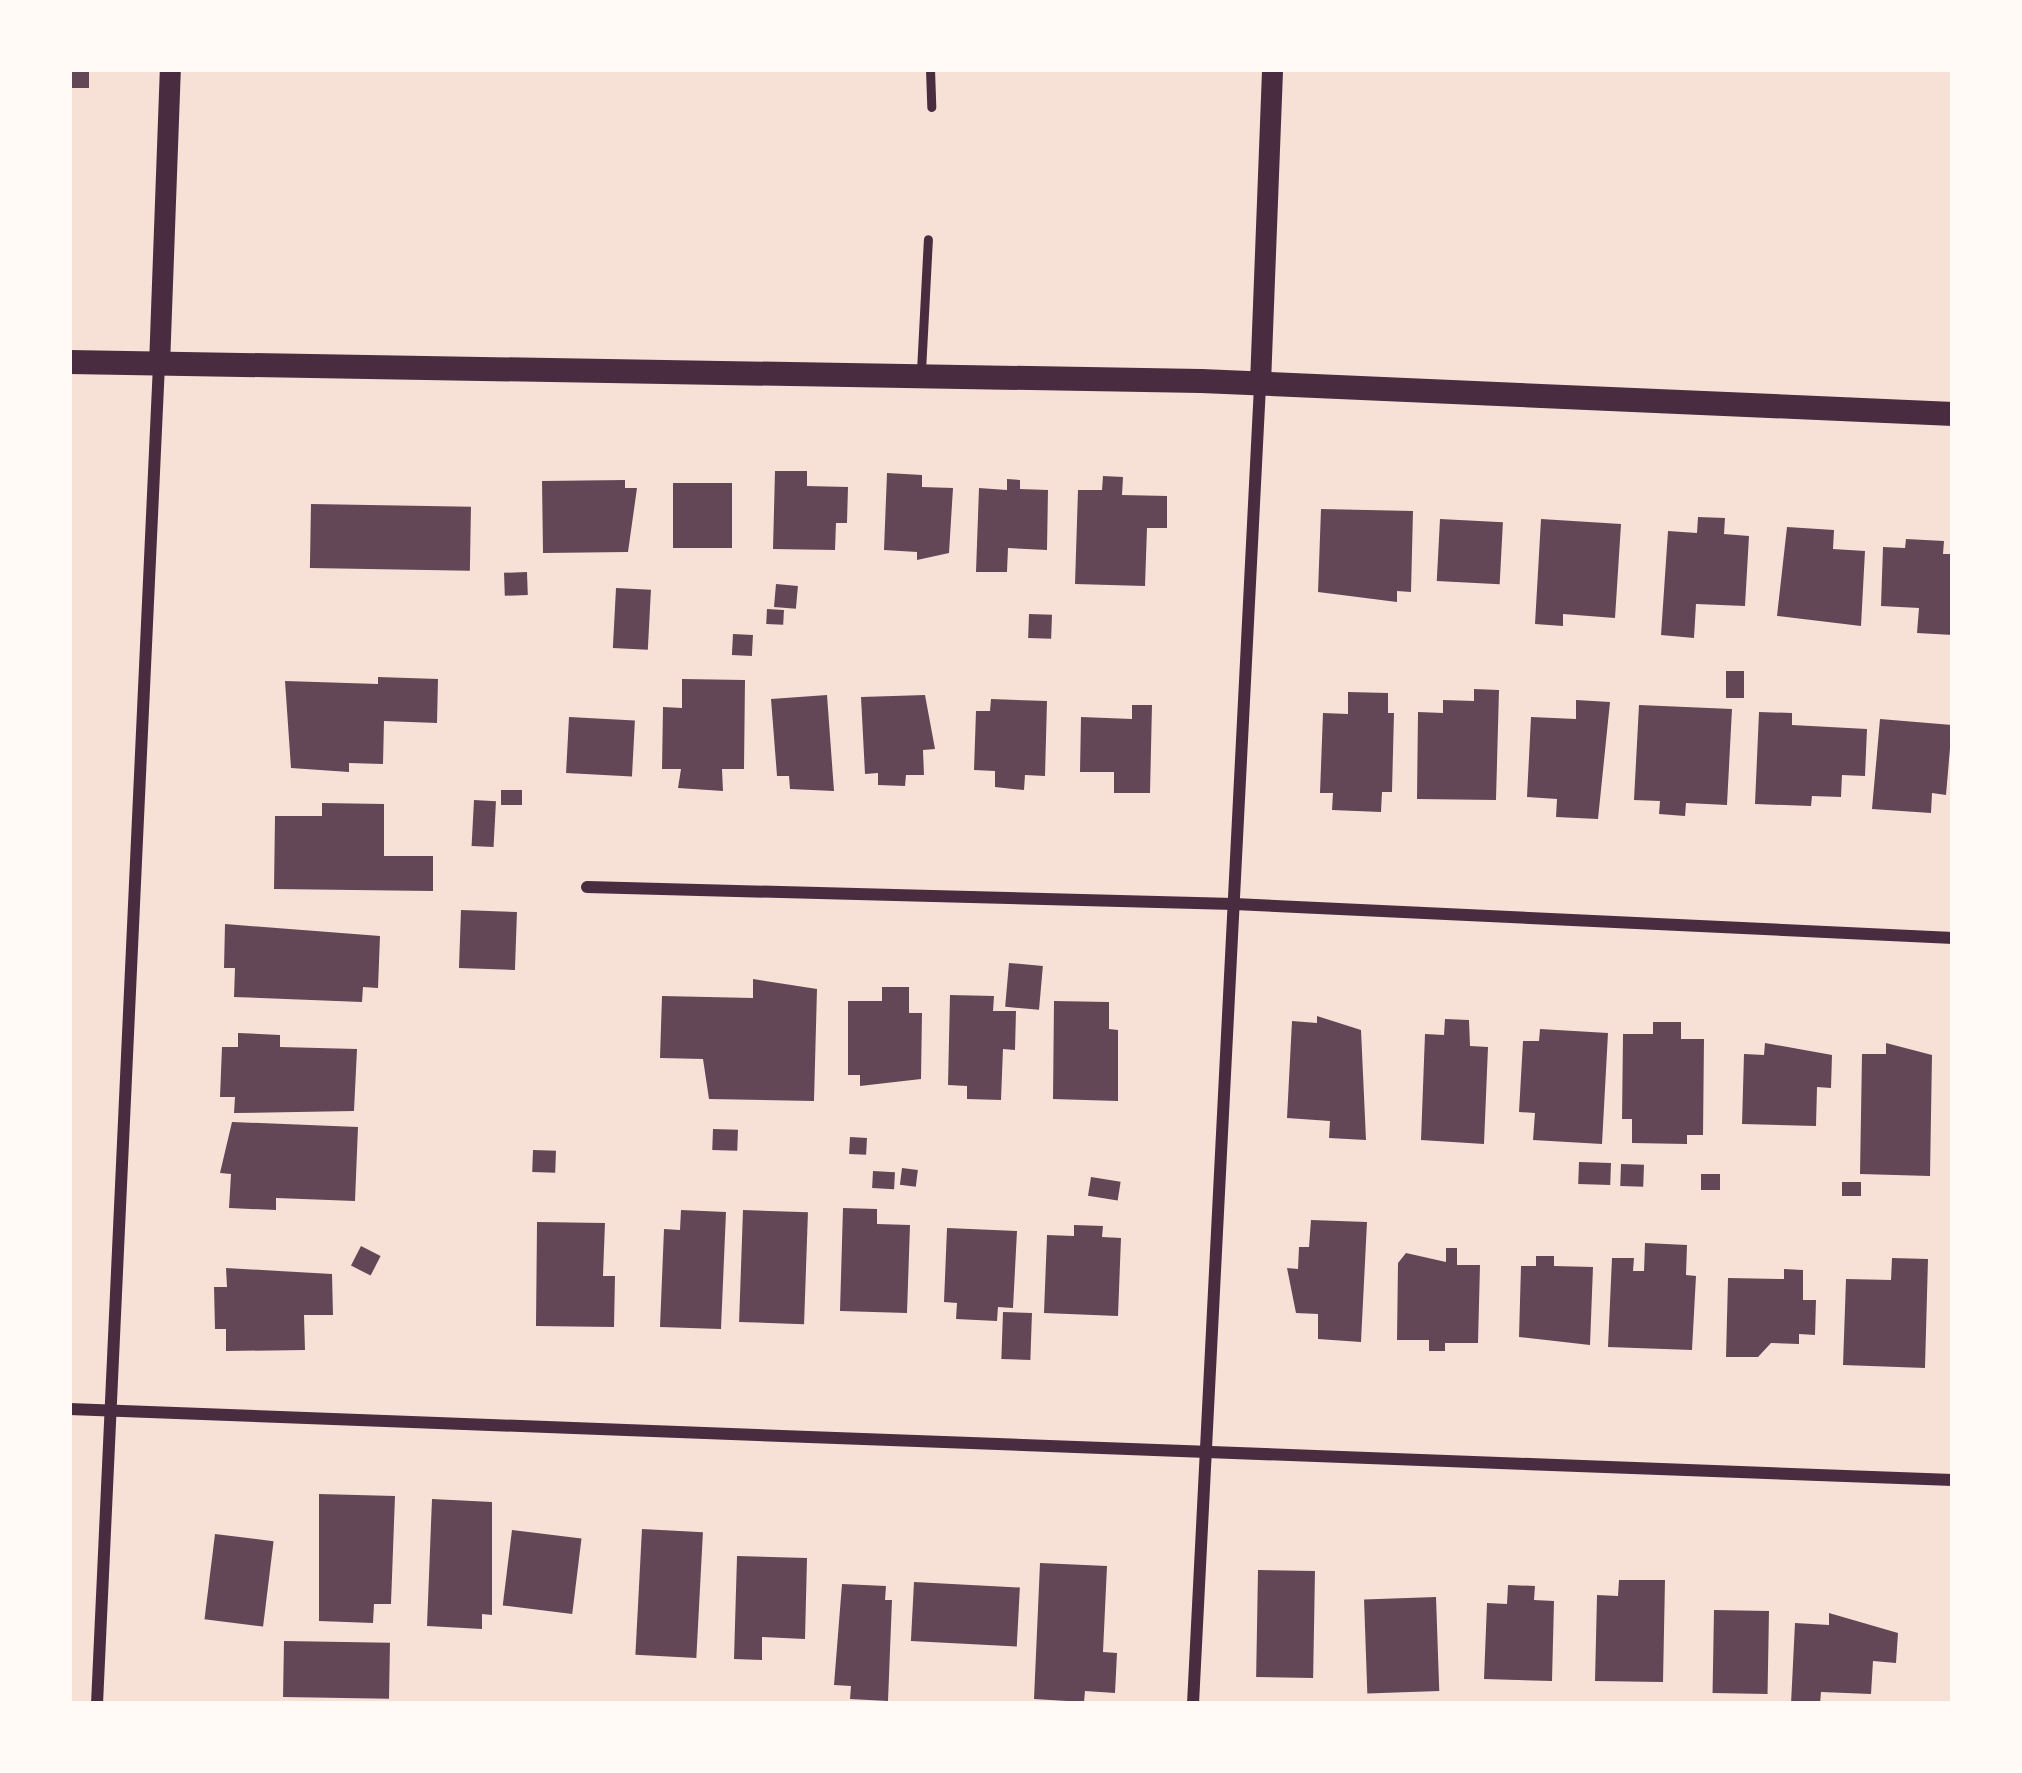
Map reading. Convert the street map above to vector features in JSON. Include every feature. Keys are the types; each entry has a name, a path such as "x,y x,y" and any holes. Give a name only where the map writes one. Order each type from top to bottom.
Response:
{"main road":[{"path":"69,362 1260,383 1953,414"}],"street":[{"path":"97,1704 170,69"},
{"path":"1193,1704 1272,69"},
{"path":"587,887 1234,904 1953,938"},
{"path":"69,1409 1953,1480"}],"lane":[{"path":"930,69 931,107"},
{"path":"921,377 928,239"}],"building":[{"path":"69,69 89,69 89,88 69,88"},
{"path":"775,471 807,471 807,486 848,487 847,523 836,523 835,550 773,549"},
{"path":"887,473 922,475 922,487 953,488 949,553 917,560 917,552 884,550"},
{"path":"1103,476 1123,477 1122,495 1167,496 1167,528 1147,528 1145,586 1075,584 1078,490 1102,490"},
{"path":"1007,479 1020,480 1020,489 1048,490 1047,550 1008,548 1007,572 976,572 979,488 1007,490"},
{"path":"625,480 625,488 637,488 628,552 543,553 542,481"},
{"path":"673,483 732,483 732,548 673,548"},
{"path":"311,504 471,507 470,571 310,568"},
{"path":"1321,509 1413,511 1411,592 1397,591 1397,602 1318,592"},
{"path":"1698,517 1725,518 1724,534 1749,536 1745,606 1696,604 1694,638 1661,635 1668,531 1697,533"},
{"path":"1440,519 1503,522 1500,584 1437,581"},
{"path":"1541,519 1621,524 1615,618 1563,614 1563,626 1535,624"},
{"path":"1787,527 1834,530 1833,549 1865,551 1861,626 1777,616"},
{"path":"1906,539 1944,541 1943,554 1953,554 1953,635 1917,633 1919,608 1881,606 1883,547 1905,548"},
{"path":"527,572 528,595 505,596 504,573"},
{"path":"776,584 798,586 796,609 774,607"},
{"path":"616,588 651,590 648,650 613,648"},
{"path":"767,609 784,610 783,625 766,624"},
{"path":"1029,614 1052,615 1051,639 1028,638"},
{"path":"733,634 753,635 752,656 732,655"},
{"path":"1726,671 1744,671 1744,698 1726,698"},
{"path":"378,677 438,679 437,723 384,721 383,764 349,763 349,772 291,768 285,681 378,684"},
{"path":"682,679 745,680 744,769 722,769 723,791 678,788 681,769 662,769 663,707 682,708"},
{"path":"1474,689 1499,690 1496,800 1417,799 1418,712 1443,713 1443,700 1474,701"},
{"path":"1348,692 1388,693 1388,713 1394,713 1392,792 1382,792 1381,812 1332,810 1333,793 1320,793 1323,713 1348,714"},
{"path":"827,695 834,791 790,789 789,776 777,776 771,699"},
{"path":"925,695 935,749 923,750 924,775 906,775 905,786 878,785 878,773 865,774 861,697"},
{"path":"991,699 1047,701 1045,776 1025,775 1024,790 995,787 995,771 974,770 976,711 990,711"},
{"path":"1576,700 1610,702 1598,819 1556,817 1557,799 1527,797 1531,717 1576,719"},
{"path":"1132,705 1152,705 1150,793 1114,793 1114,772 1080,772 1081,717 1132,719"},
{"path":"1639,705 1732,709 1727,805 1686,803 1685,816 1659,814 1660,801 1634,800"},
{"path":"1759,712 1792,713 1792,725 1867,729 1865,776 1842,775 1841,797 1812,796 1811,806 1755,804"},
{"path":"569,717 635,720 632,776 566,773"},
{"path":"1880,719 1952,725 1946,795 1932,793 1931,813 1872,809"},
{"path":"501,790 522,790 522,805 501,805"},
{"path":"474,800 496,801 494,847 472,846"},
{"path":"322,803 384,804 384,856 433,856 433,891 274,889 275,816 322,816"},
{"path":"461,910 517,912 515,970 459,968"},
{"path":"225,924 380,936 378,988 363,987 362,1002 234,997 235,968 224,968"},
{"path":"1009,963 1043,966 1039,1010 1005,1007"},
{"path":"753,979 817,989 814,1101 709,1099 703,1059 660,1058 662,996 753,998"},
{"path":"882,987 909,987 909,1013 922,1013 921,1079 860,1086 860,1075 848,1075 848,1001 882,1001"},
{"path":"950,995 994,996 993,1011 1016,1011 1015,1050 1003,1049 1001,1100 967,1099 967,1086 948,1085"},
{"path":"1054,1001 1109,1002 1109,1029 1118,1030 1118,1101 1053,1099"},
{"path":"1317,1016 1361,1030 1366,1140 1329,1138 1330,1121 1287,1118 1292,1021 1317,1023"},
{"path":"1445,1019 1469,1020 1470,1046 1488,1047 1484,1144 1421,1140 1425,1034 1444,1035"},
{"path":"1653,1022 1681,1022 1681,1039 1704,1039 1703,1135 1687,1135 1687,1144 1632,1143 1632,1119 1622,1119 1623,1034 1653,1034"},
{"path":"1540,1029 1608,1033 1602,1144 1533,1140 1535,1113 1519,1112 1523,1041 1539,1041"},
{"path":"238,1033 280,1035 280,1047 357,1049 354,1111 234,1113 235,1097 220,1097 222,1047 238,1047"},
{"path":"1765,1043 1832,1055 1831,1088 1817,1087 1816,1126 1742,1124 1744,1054 1764,1055"},
{"path":"1886,1043 1932,1055 1930,1176 1860,1174 1862,1054 1886,1054"},
{"path":"232,1122 358,1127 355,1201 276,1198 276,1210 229,1208 231,1174 220,1173"},
{"path":"713,1129 738,1130 737,1151 712,1150"},
{"path":"850,1137 867,1138 866,1155 849,1154"},
{"path":"533,1150 556,1151 555,1173 532,1172"},
{"path":"1579,1162 1611,1163 1610,1185 1578,1184"},
{"path":"1621,1164 1644,1165 1643,1187 1620,1186"},
{"path":"902,1168 918,1170 916,1187 900,1185"},
{"path":"873,1171 895,1172 894,1189 872,1188"},
{"path":"1701,1174 1720,1174 1720,1190 1701,1190"},
{"path":"1091,1177 1121,1182 1118,1200 1088,1196"},
{"path":"1842,1182 1861,1182 1861,1196 1842,1196"},
{"path":"843,1208 877,1209 877,1224 910,1225 907,1313 840,1311"},
{"path":"681,1210 726,1212 721,1329 660,1327 664,1229 680,1230"},
{"path":"743,1210 808,1212 804,1324 739,1322"},
{"path":"1311,1220 1367,1222 1361,1342 1318,1339 1318,1314 1296,1313 1287,1268 1298,1269 1299,1247 1309,1247"},
{"path":"537,1222 605,1223 603,1276 615,1276 614,1327 536,1326"},
{"path":"1074,1225 1103,1226 1102,1237 1121,1238 1118,1316 1044,1313 1047,1235 1074,1236"},
{"path":"947,1228 1017,1231 1013,1308 998,1307 997,1321 956,1319 957,1303 944,1302"},
{"path":"1645,1243 1687,1245 1686,1275 1696,1276 1692,1350 1608,1347 1612,1258 1634,1258 1633,1271 1644,1271"},
{"path":"361,1246 381,1256 371,1276 351,1266"},
{"path":"1446,1248 1457,1248 1457,1265 1480,1265 1478,1343 1445,1343 1445,1351 1429,1351 1429,1340 1397,1340 1398,1263 1406,1253 1446,1262"},
{"path":"1536,1256 1554,1256 1554,1266 1593,1267 1590,1345 1519,1337 1521,1266 1536,1266"},
{"path":"1892,1258 1928,1259 1925,1368 1843,1365 1846,1279 1891,1280"},
{"path":"226,1268 332,1274 333,1315 304,1315 305,1350 226,1351 226,1329 215,1329 214,1287 227,1287"},
{"path":"1784,1269 1803,1270 1803,1300 1816,1300 1815,1335 1799,1334 1799,1344 1771,1343 1758,1357 1726,1357 1728,1278 1784,1279"},
{"path":"1003,1312 1032,1313 1030,1360 1001,1359"},
{"path":"319,1494 395,1496 391,1604 374,1604 373,1623 319,1621"},
{"path":"432,1499 492,1502 492,1615 482,1614 482,1629 427,1626"},
{"path":"642,1529 703,1532 696,1658 635,1655"},
{"path":"512,1530 581,1539 572,1614 503,1605"},
{"path":"215,1534 274,1541 263,1627 205,1619"},
{"path":"737,1556 807,1558 805,1639 762,1637 762,1660 734,1659"},
{"path":"1040,1563 1107,1566 1103,1652 1117,1653 1115,1693 1085,1691 1084,1702 1034,1699"},
{"path":"1258,1570 1315,1571 1313,1678 1256,1677"},
{"path":"1619,1580 1665,1580 1663,1682 1595,1681 1597,1595 1618,1596"},
{"path":"914,1582 1020,1588 1017,1646 911,1641"},
{"path":"842,1584 886,1586 885,1600 892,1600 888,1701 850,1699 851,1686 834,1685"},
{"path":"1508,1585 1535,1586 1534,1600 1554,1601 1552,1681 1484,1679 1487,1603 1507,1604"},
{"path":"1436,1597 1439,1691 1367,1693 1364,1600"},
{"path":"1714,1610 1769,1611 1768,1694 1713,1693"},
{"path":"1829,1613 1898,1633 1896,1663 1873,1661 1871,1694 1821,1692 1820,1704 1791,1704 1795,1623 1829,1625"},
{"path":"284,1641 390,1643 389,1699 283,1697"}]}
